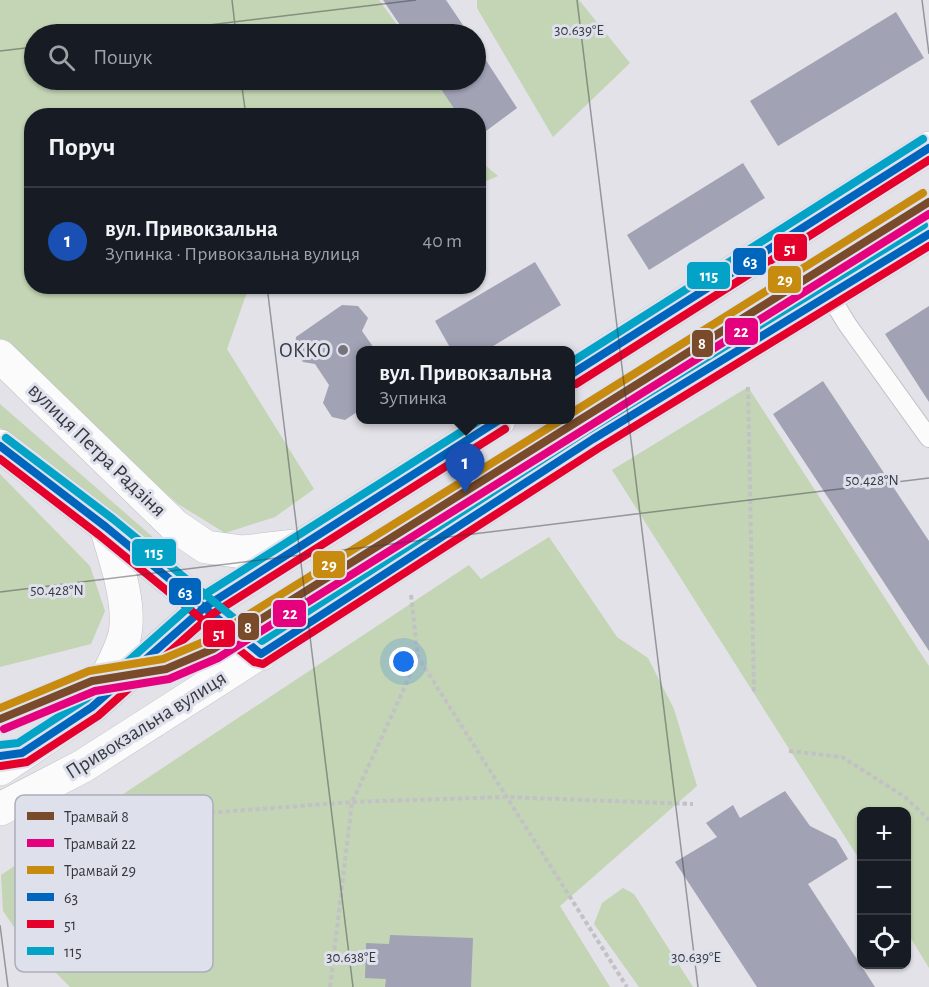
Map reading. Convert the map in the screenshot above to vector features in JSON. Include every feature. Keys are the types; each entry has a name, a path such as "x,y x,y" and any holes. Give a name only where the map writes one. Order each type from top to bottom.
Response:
{"main road":[{"path":"575,372 929,148"},
{"name":"Привокзальна вулиця","path":"27,795 83,766 593,439 929,234"},
{"name":"вулиця Петра Радзіня","path":"0,356 176,526 206,548 243,552 303,545"},
{"name":"Привокзальна вулиця","path":"7,759 92,707 205,607 493,424"},
{"path":"0,446 106,527 261,654"},
{"path":"92,707 125,633 122,588 106,527"},
{"name":"Привокзальна вулиця","path":"0,809 15,801"}],"lane":[{"path":"830,296 847,324 928,436"}],"path":[{"path":"748,387 754,694"},
{"path":"411,591 418,657 627,987"},
{"path":"330,987 352,802 418,657"},
{"path":"789,751 842,757 904,797 929,820"},
{"path":"213,813 352,802 506,797 693,804"}],"green space":[{"path":"0,0 379,0 397,24 24,24 24,90 444,90 458,108 24,108 24,294 248,294 227,349 314,489 275,517 225,533 178,504 0,345"},
{"path":"477,0 579,0 630,63 553,137 477,8"},
{"path":"486,166 498,176 486,181"},
{"path":"748,387 929,666 929,968 911,939 911,807 857,807 857,856 612,470"},
{"path":"0,404 155,539 145,550 31,449 0,428"},
{"path":"0,474 90,566 105,611 91,644 0,667"},
{"path":"549,537 617,637 648,658 674,709 697,786 560,906 610,987 70,987 55,972 213,972 213,795 122,795 469,565 481,579"},
{"path":"15,866 15,928 3,911 1,875"},
{"path":"623,888 634,894 693,987 639,987 594,924 602,903"}],"building":[{"path":"383,0 446,0 462,24 399,24"},
{"path":"896,12 924,58 778,146 750,101"},
{"path":"486,60 517,108 486,131 486,108 454,108 442,90 486,90"},
{"path":"743,163 765,198 649,270 627,235"},
{"path":"535,262 561,305 493,346 449,346 435,321 481,294 486,294 486,291"},
{"path":"342,305 358,306 368,318 362,331 372,346 356,346 356,413 345,420 332,417 323,403 329,385 315,364 303,362 295,350 296,337"},
{"path":"929,306 929,402 885,334"},
{"path":"823,381 929,541 929,651 773,414"},
{"path":"785,791 810,826 836,839 848,859 808,884 857,959 857,969 863,969 875,987 757,987 675,862 717,837 706,823 733,805 740,818"},
{"path":"390,935 473,938 471,987 385,987 386,979 365,978 366,943 389,944"}],"tram line":[{"name":"29","path":"575,411 923,193"},
{"name":"8","path":"575,423 929,202"},
{"name":"22","path":"4,729 95,691 169,679 218,658 929,214"},
{"name":"29","path":"0,708 89,671 163,659 208,640 555,424"},
{"name":"8","path":"0,719 92,681 166,669 213,649 573,424"}],"transit line":[{"name":"115","path":"575,360 923,139"},
{"name":"63","path":"575,372 929,148"},
{"name":"51","path":"576,384 929,160"},
{"name":"115","path":"6,438 113,519 262,641 588,430 924,225"},
{"name":"63","path":"0,446 106,527 261,654 593,439 929,234"},
{"name":"51","path":"0,459 99,535 254,662 263,664 599,448 929,246"},
{"name":"115","path":"0,745 18,743 86,699 199,598 474,424"},
{"name":"63","path":"0,756 22,753 92,707 205,607 493,424"},
{"name":"51","path":"1,766 27,762 98,716 211,615 505,429"}],"place":[{"name":"ОККО","path":"343,350"},
{"name":"вул. Привокзальна","path":"465,493"}]}
